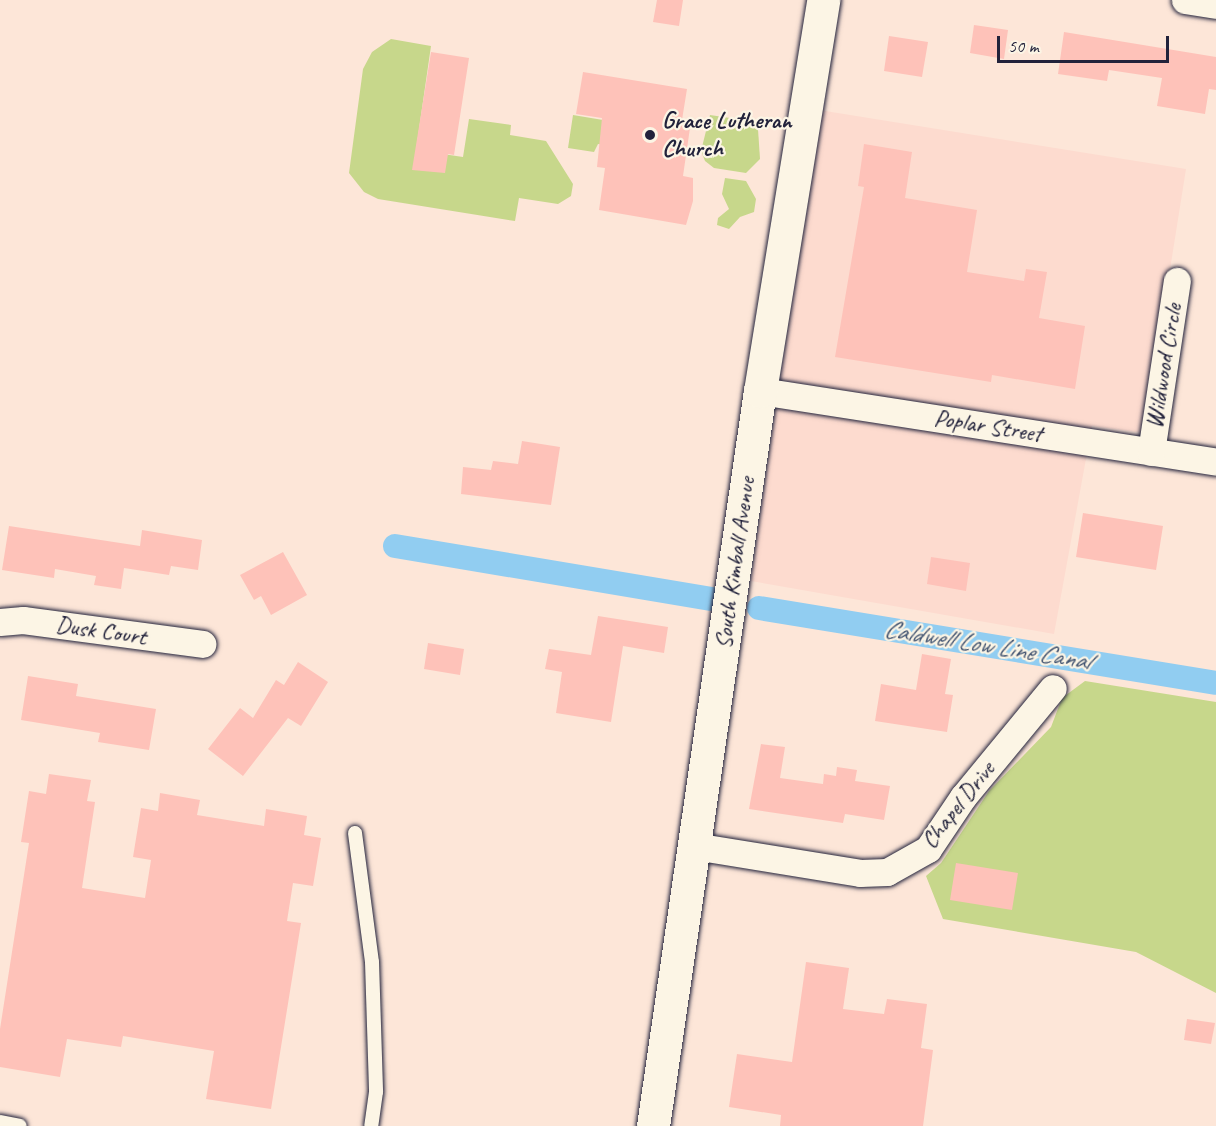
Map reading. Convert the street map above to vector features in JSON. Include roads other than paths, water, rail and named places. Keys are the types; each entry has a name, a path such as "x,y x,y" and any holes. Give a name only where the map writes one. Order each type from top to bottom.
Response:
{"street":[{"name":"South Kimball Avenue","path":"653,1126 760,391 823,0"},
{"path":"1185,0 1216,5"},
{"name":"Wildwood Circle","path":"1151,452 1177,281"},
{"name":"Poplar Street","path":"760,391 1216,462"},
{"name":"Dusk Court","path":"0,622 23,620 202,644"},
{"name":"Chapel Drive","path":"694,846 860,873 887,872 928,849 963,797 1053,688"}],"lane":[{"path":"355,833 372,962 376,1092 371,1126"},
{"path":"0,1122 21,1126"}],"waterway":[{"name":"Caldwell Low Line Canal","path":"395,546 711,599"},
{"name":"Caldwell Low Line Canal","path":"759,608 1216,683"}],"place":[{"name":"Grace Lutheran Church","path":"650,135"}]}
